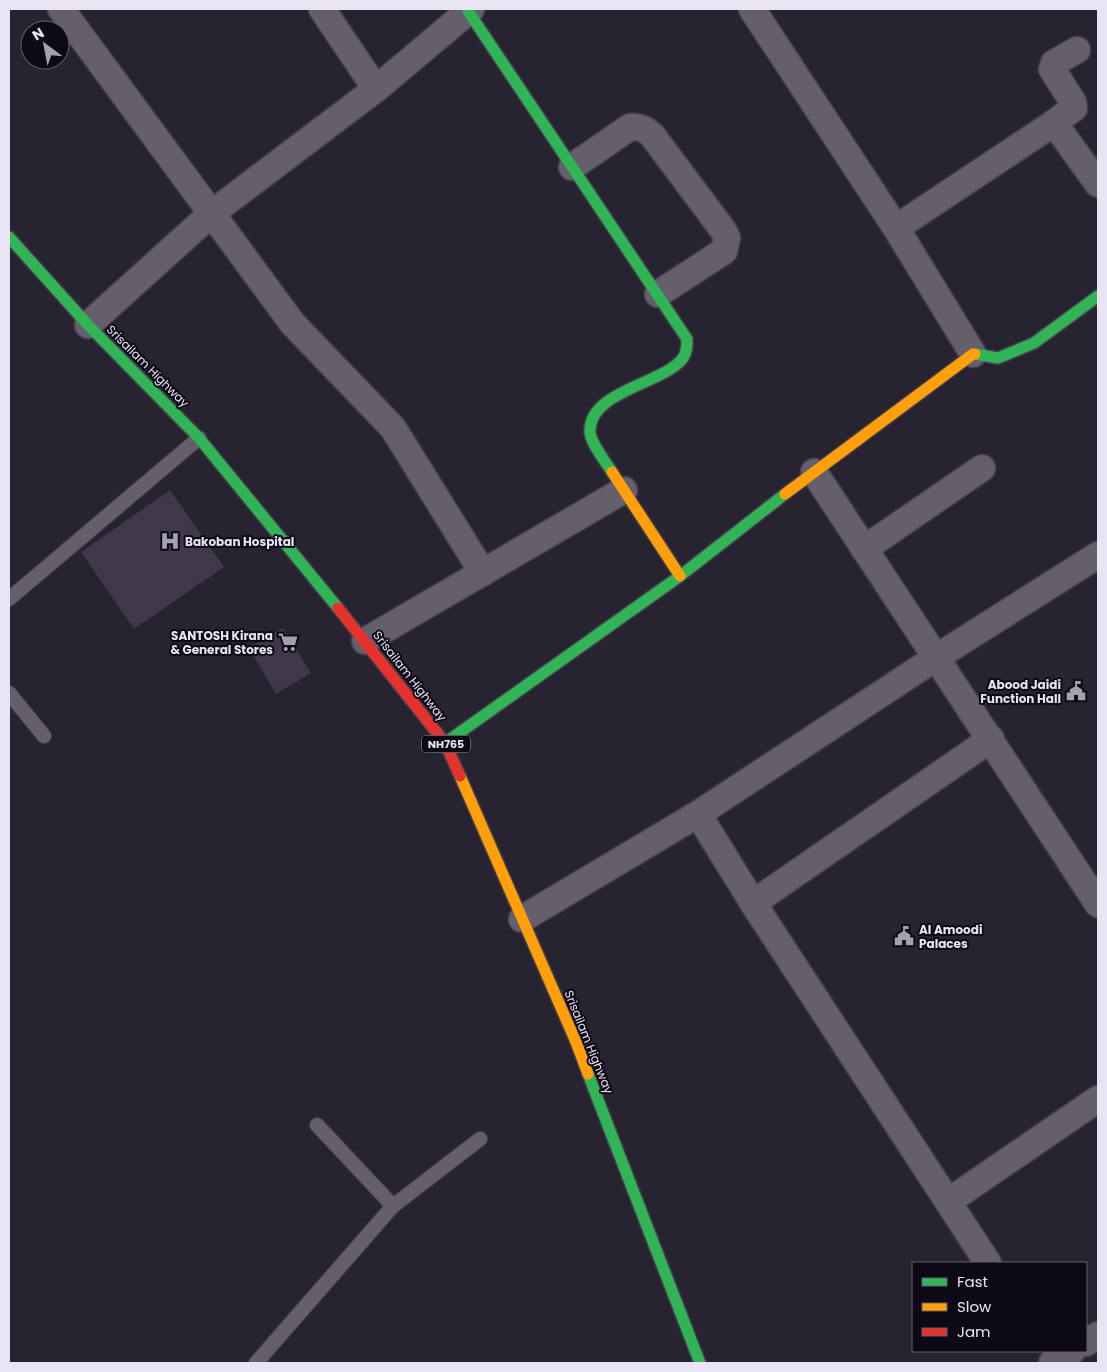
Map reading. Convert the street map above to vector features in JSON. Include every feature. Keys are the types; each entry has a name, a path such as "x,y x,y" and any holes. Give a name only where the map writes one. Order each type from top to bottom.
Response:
{"main road":[{"path":"470,10 687,339 688,350 683,359 674,366 604,403 592,420 590,433 597,450 680,576"},
{"name":"Srisailam Highway","path":"9,237 88,325 199,438 365,641 445,743 576,1042 700,1363"},
{"path":"445,743 680,576 814,472 972,354 998,358 1034,343 1098,296"}],"street":[{"path":"61,9 293,324 393,428 483,573"},
{"path":"322,9 376,88"},
{"path":"752,9 896,228 972,354"},
{"path":"88,325 212,213 376,88 470,10"},
{"path":"896,228 1071,110 1074,105 1054,72 1053,66 1054,63 1077,50"},
{"path":"1054,123 1098,184"},
{"path":"572,166 630,127 643,128 652,134 723,230 727,238 724,251 658,294"},
{"path":"864,549 982,468"},
{"path":"814,472 1098,904"},
{"path":"365,641 624,490"},
{"path":"522,919 698,814 1098,554"},
{"path":"753,902 991,739"},
{"path":"698,814 753,902 987,1262"},
{"path":"949,1201 1098,1099"},
{"path":"1087,1341 1098,1335"},
{"path":"1045,1352 1052,1363 1070,1352"}],"lane":[{"path":"9,599 199,438"},
{"path":"9,693 44,736"},
{"path":"317,1125 393,1206"},
{"path":"256,1363 393,1206 480,1139"}],"building":[{"path":"170,490 224,567 134,629 81,552"},
{"path":"283,628 311,673 276,694 249,648"}],"traffic: fast":[{"path":"468,11 687,339 684,356 673,367 614,397 601,407 593,418 590,432 591,437 612,472"},
{"path":"9,237 88,325 199,438 338,608"},
{"path":"975,354 998,358 1034,343 1098,296"},
{"path":"445,743 680,576 785,494"},
{"path":"588,1074 700,1363"}],"traffic: slow":[{"path":"785,494 975,354"},
{"path":"612,472 680,576"},
{"path":"460,776 576,1042 588,1074"}],"traffic: jam":[{"path":"338,608 445,743 460,776"}],"place":[{"name":"Bakoban Hospital","path":"170,541"},
{"name":"SANTOSH Kirana & General Stores","path":"288,642"},
{"name":"Abood Jaidi Function Hall","path":"1076,691"},
{"name":"Al Amoodi Palaces","path":"904,936"}]}
